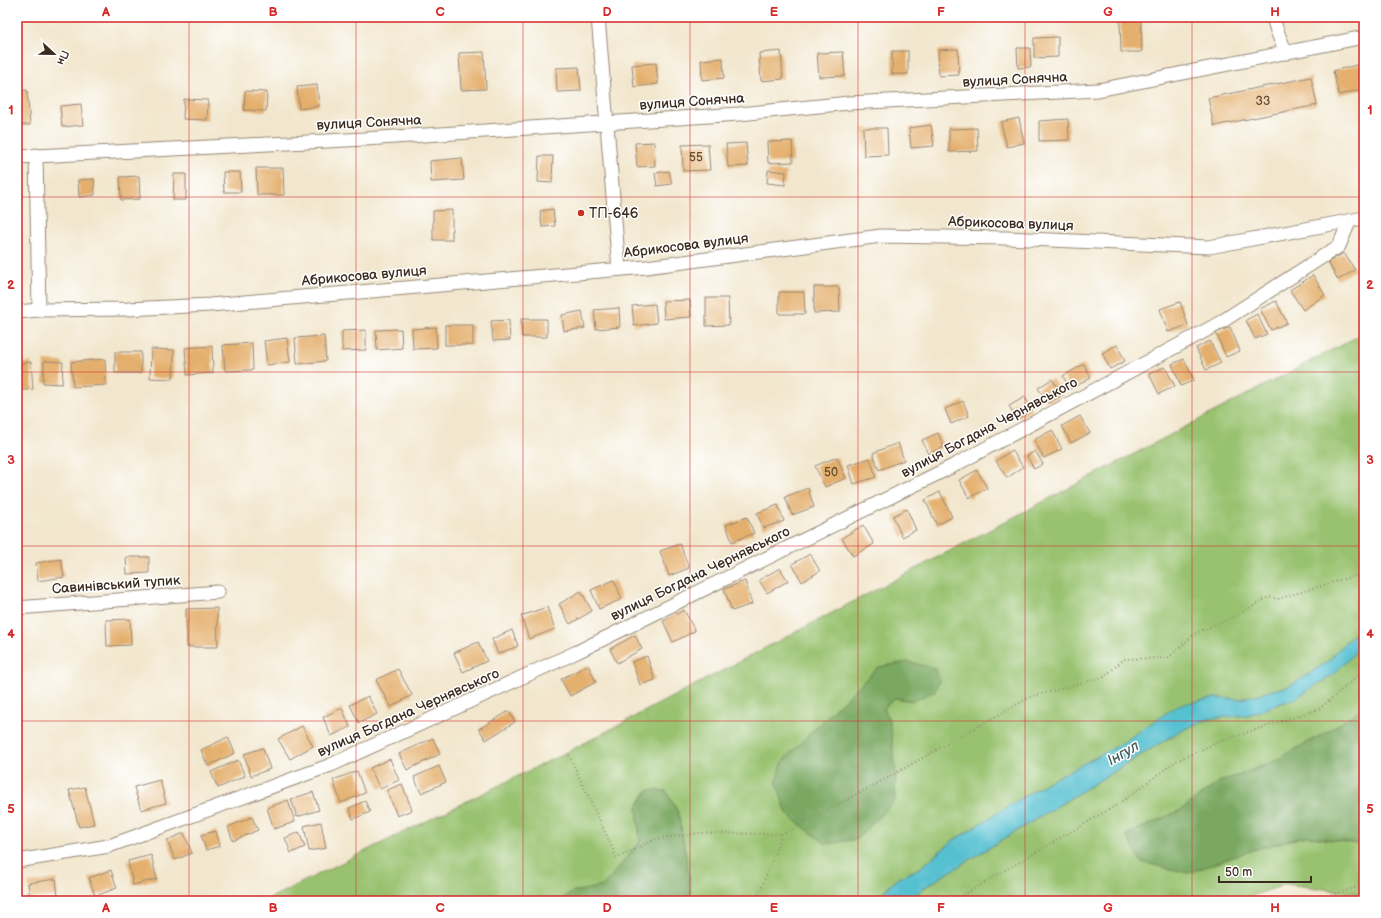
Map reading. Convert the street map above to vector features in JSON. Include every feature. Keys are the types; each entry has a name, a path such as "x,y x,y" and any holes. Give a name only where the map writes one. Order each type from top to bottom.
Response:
{"street":[{"path":"598,17 619,269"},
{"path":"1274,17 1277,31 1286,53"},
{"name":"вулиця Сонячна","path":"17,157 365,139 739,114 849,103 1098,90 1364,37"},
{"path":"36,155 39,310"},
{"name":"Абрикосова вулиця","path":"17,312 39,310 127,309 210,305 646,267 881,236 1006,238 1209,247 1357,220"},
{"name":"вулиця Богдана Чернявського","path":"17,861 110,846 331,765 577,652 953,466 1218,324 1339,246 1357,220"},
{"name":"Савинівський тупик","path":"17,608 218,592"}],"path":[{"path":"568,755 617,858 656,839 700,833 782,834 880,782 1030,697 1104,677 1124,659 1168,658 1196,634 1239,614 1269,597 1278,599 1364,573"},
{"path":"953,901 1120,803 1176,761 1218,742 1319,709 1364,671"},
{"path":"754,901 760,892 782,834"},
{"path":"1312,901 1364,884"}],"green space":[{"path":"1364,333 1364,623 1327,662 1292,685 1241,699 1215,698 1046,783 954,840 920,868 898,878 874,901 691,901 688,868 678,812 637,807 640,842 603,887 573,892 560,901 264,901 575,748","holes":["908,662 934,668 913,701 895,698 884,708 890,724 783,761 823,720 879,667"]},
{"path":"1364,643 1364,708 1330,730 1269,764 1219,782 1181,810 1126,835 1256,849 1306,836 1364,845 1364,901 1361,901 1360,894 1287,884 1237,901 909,901 925,887 1180,731 1208,719 1248,715 1296,698 1334,674"},
{"path":"908,662 934,668 940,680 935,691 913,701 895,698 884,708 890,724 896,773 895,800 857,839 826,844 787,814 776,782 783,761 823,720 879,667"},
{"path":"1364,708 1364,845 1306,836 1256,849 1188,873 1141,862 1126,835 1181,810 1219,782 1269,764 1330,730"},
{"path":"648,790 666,791 678,812 688,868 691,901 560,901 573,892 603,886 640,842 637,807"}],"water":[{"name":"Інгул","path":"1364,623 1364,643 1334,674 1296,698 1248,715 1208,719 1180,731 925,887 909,901 874,901 898,878 920,868 954,840 1046,783 1119,745 1178,705 1215,698 1241,699 1292,685 1327,662"}],"building":[{"path":"1141,20 1142,52 1121,52 1120,21"},
{"path":"1058,37 1058,57 1034,58 1034,38"},
{"path":"1017,48 1030,48 1031,67 1018,68"},
{"path":"958,49 959,75 939,76 938,50"},
{"path":"781,51 783,79 761,81 759,53"},
{"path":"892,51 908,51 908,74 892,74"},
{"path":"484,52 486,89 461,90 459,53"},
{"path":"843,52 845,76 819,77 817,53"},
{"path":"723,58 724,78 702,80 701,60"},
{"path":"656,63 658,84 634,87 632,65"},
{"path":"1364,63 1364,89 1339,95 1333,71"},
{"path":"579,67 581,91 557,92 556,68"},
{"path":"1311,77 1317,105 1214,126 1208,98"},
{"path":"317,85 319,106 299,109 297,87"},
{"path":"27,90 30,125 17,125 17,91"},
{"path":"245,91 267,92 266,111 244,110"},
{"path":"184,99 208,100 207,120 183,119"},
{"path":"81,104 83,125 62,127 60,106"},
{"path":"1019,118 1024,143 1007,147 1001,122"},
{"path":"1068,119 1069,140 1039,141 1039,121"},
{"path":"931,125 934,146 911,148 909,128"},
{"path":"863,128 887,128 888,155 864,156"},
{"path":"977,128 978,151 949,152 949,129"},
{"path":"792,141 793,162 768,163 767,142"},
{"path":"654,142 655,166 637,167 635,143"},
{"path":"746,143 748,166 728,167 726,144"},
{"path":"708,144 710,170 683,171 682,145"},
{"path":"539,156 553,156 552,183 538,182"},
{"path":"462,158 464,180 431,182 430,161"},
{"path":"256,168 283,168 284,195 257,195"},
{"path":"768,170 786,172 785,185 767,183"},
{"path":"669,171 672,184 657,186 655,173"},
{"path":"223,172 240,172 241,192 224,192"},
{"path":"174,174 186,174 186,200 173,200"},
{"path":"139,176 140,199 121,200 120,177"},
{"path":"94,179 95,195 79,197 78,180"},
{"path":"20,180 22,196 17,196 17,181"},
{"path":"553,209 555,226 542,227 540,211"},
{"path":"452,210 452,240 433,240 433,211"},
{"path":"1344,253 1355,270 1338,280 1328,262"},
{"path":"1313,275 1325,295 1303,310 1290,290"},
{"path":"814,287 839,287 840,312 814,313"},
{"path":"779,292 804,292 805,314 779,314"},
{"path":"706,298 728,298 729,325 706,326"},
{"path":"690,300 691,317 664,319 663,301"},
{"path":"1276,301 1287,323 1271,330 1260,309"},
{"path":"1180,302 1188,325 1168,332 1160,309"},
{"path":"655,304 657,323 634,326 632,306"},
{"path":"619,308 620,327 596,329 594,310"},
{"path":"582,311 585,328 564,331 562,315"},
{"path":"1257,314 1267,334 1255,339 1246,320"},
{"path":"521,319 547,319 547,337 522,337"},
{"path":"509,320 510,340 493,341 491,321"},
{"path":"445,325 473,325 473,345 445,345"},
{"path":"436,327 437,348 413,349 412,329"},
{"path":"1230,327 1240,351 1226,357 1216,333"},
{"path":"401,329 402,348 377,350 376,330"},
{"path":"366,330 366,350 342,351 342,331"},
{"path":"324,336 326,361 297,364 295,338"},
{"path":"287,338 290,362 267,365 264,341"},
{"path":"1210,341 1221,363 1206,370 1196,348"},
{"path":"252,343 253,370 225,371 223,345"},
{"path":"1117,345 1125,361 1110,369 1102,353"},
{"path":"212,346 213,373 187,375 185,348"},
{"path":"151,349 174,350 173,379 150,378"},
{"path":"115,352 141,352 141,373 115,373"},
{"path":"105,359 106,385 73,387 71,362"},
{"path":"1184,359 1194,380 1181,386 1172,364"},
{"path":"44,361 63,362 62,384 43,383"},
{"path":"31,362 33,389 17,391 17,364"},
{"path":"1084,364 1091,378 1070,389 1063,376"},
{"path":"1165,367 1175,386 1159,394 1149,374"},
{"path":"1052,379 1062,395 1048,403 1038,388"},
{"path":"1025,397 1032,410 1017,419 1009,406"},
{"path":"963,401 969,416 951,424 945,409"},
{"path":"1080,416 1090,433 1071,443 1062,426"},
{"path":"1052,430 1062,449 1044,458 1034,440"},
{"path":"938,433 944,447 928,454 922,440"},
{"path":"898,443 904,460 879,470 873,453"},
{"path":"1012,450 1023,467 1007,478 996,461"},
{"path":"1035,451 1043,464 1034,469 1027,456"},
{"path":"837,457 846,478 825,487 815,466"},
{"path":"870,458 876,477 854,484 848,465"},
{"path":"977,470 987,488 969,498 959,480"},
{"path":"808,488 814,507 792,515 785,497"},
{"path":"940,492 952,517 937,525 925,500"},
{"path":"778,505 784,521 763,528 757,513"},
{"path":"907,509 916,530 902,537 893,516"},
{"path":"747,517 754,533 732,542 726,525"},
{"path":"863,525 874,544 853,556 842,538"},
{"path":"680,544 689,568 669,576 660,551"},
{"path":"810,554 820,571 802,582 792,564"},
{"path":"126,557 149,557 149,573 127,574"},
{"path":"61,559 64,577 38,581 36,563"},
{"path":"780,568 788,581 767,593 759,580"},
{"path":"614,580 622,599 599,609 591,590"},
{"path":"745,581 752,604 732,611 724,589"},
{"path":"581,591 592,611 570,624 559,604"},
{"path":"547,607 555,629 529,639 521,616"},
{"path":"217,608 218,647 187,647 186,609"},
{"path":"684,610 695,631 673,642 663,621"},
{"path":"130,619 131,645 107,646 106,620"},
{"path":"512,630 518,646 498,654 492,639"},
{"path":"635,635 642,649 617,663 610,649"},
{"path":"478,642 487,661 463,672 454,653"},
{"path":"647,656 655,680 640,685 632,662"},
{"path":"588,665 596,682 570,696 561,679"},
{"path":"398,669 412,695 391,707 376,680"},
{"path":"368,696 377,714 359,723 350,705"},
{"path":"342,708 350,727 331,736 323,717"},
{"path":"509,711 515,722 486,740 479,729"},
{"path":"302,726 313,746 290,759 278,739"},
{"path":"228,737 235,753 208,766 201,750"},
{"path":"433,738 440,754 407,770 399,754"},
{"path":"263,748 270,769 251,776 244,754"},
{"path":"390,759 399,780 380,789 370,768"},
{"path":"238,760 245,776 218,788 211,772"},
{"path":"439,766 446,782 421,793 414,777"},
{"path":"357,771 365,793 341,803 333,780"},
{"path":"160,780 166,803 141,810 134,787"},
{"path":"402,784 412,810 397,816 387,790"},
{"path":"85,787 94,824 79,827 69,790"},
{"path":"313,792 319,810 297,817 291,799"},
{"path":"288,800 295,822 274,829 267,808"},
{"path":"365,801 370,812 353,819 349,808"},
{"path":"252,817 258,830 233,841 228,827"},
{"path":"321,822 326,848 309,851 304,826"},
{"path":"216,831 220,846 206,850 201,835"},
{"path":"299,832 305,847 291,853 285,838"},
{"path":"184,833 192,853 175,860 167,840"},
{"path":"151,855 157,879 133,885 128,861"},
{"path":"111,870 117,888 95,896 89,878"},
{"path":"56,879 58,896 30,899 28,883"}],"place":[{"name":"ТП-646","path":"581,213"}]}
